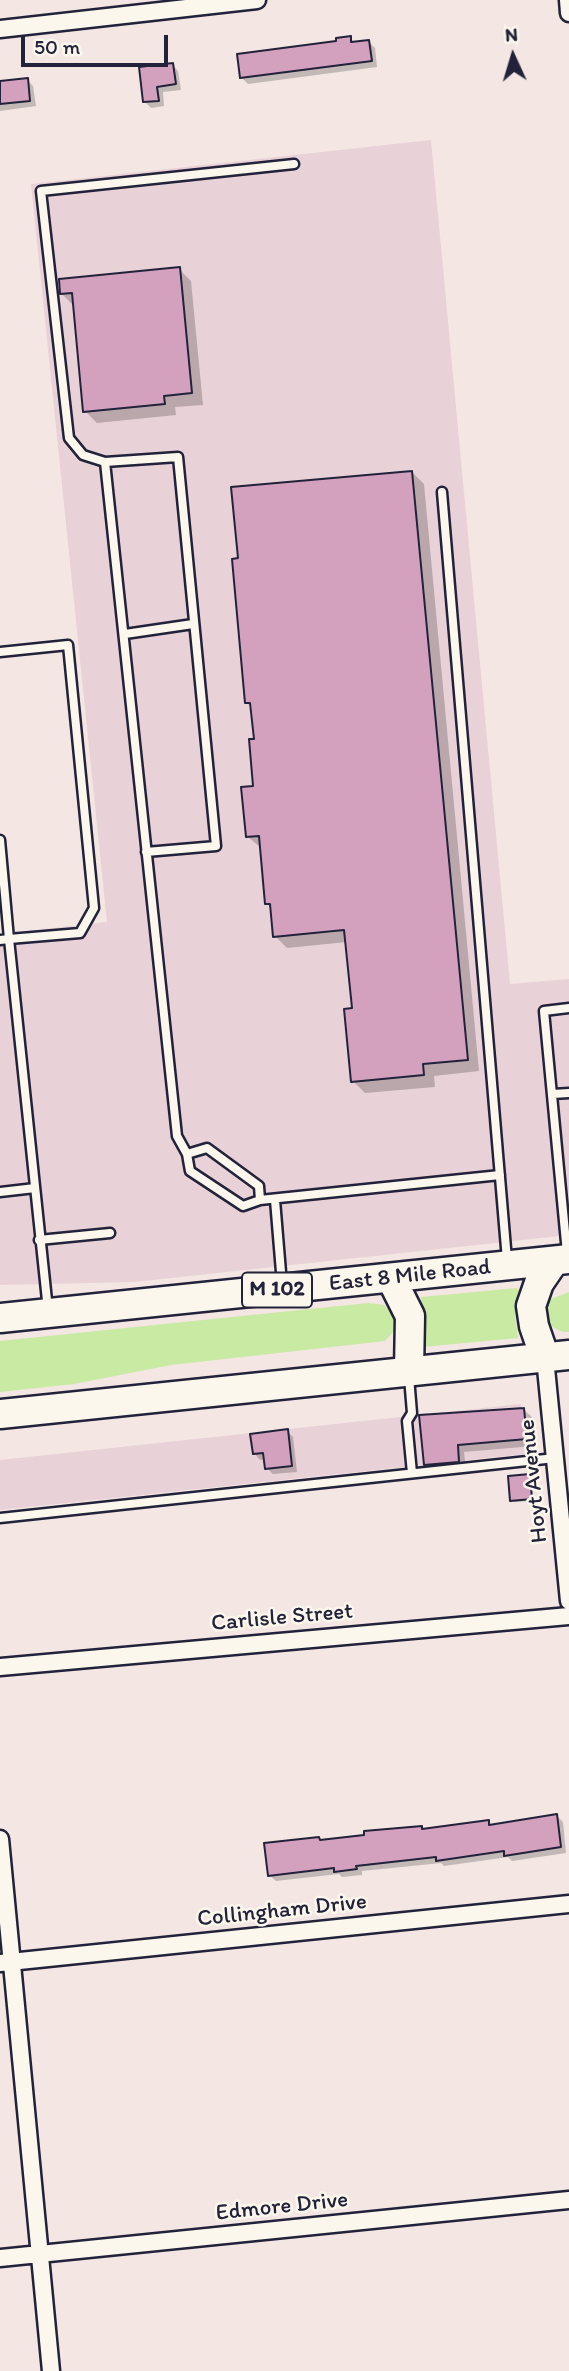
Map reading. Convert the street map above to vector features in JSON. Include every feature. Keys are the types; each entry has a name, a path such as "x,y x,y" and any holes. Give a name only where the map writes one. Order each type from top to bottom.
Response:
{"highway":[{"name":"East 8 Mile Road","path":"0,1318 564,1260"},
{"path":"557,1356 534,1326 531,1307 539,1283 564,1260"},
{"path":"391,1278 410,1316 409,1371"},
{"path":"0,1414 557,1356"}],"street":[{"path":"0,29 257,0"},
{"path":"568,0 569,13"},
{"name":"Hoyt Avenue","path":"557,1356 555,1458 563,1478 569,1601"},
{"name":"Carlisle Street","path":"0,1667 569,1616"},
{"path":"0,1839 6,1962 51,2371"},
{"name":"Collingham Drive","path":"6,1962 569,1904"},
{"name":"Edmore Drive","path":"0,2259 569,2200"}],"lane":[{"path":"145,852 216,846 178,457 105,462 83,455 69,438 41,191 294,164"},
{"path":"105,462 177,1136 187,1154 190,1171 243,1206 260,1200 500,1175"},
{"path":"442,492 508,1266"},
{"path":"125,634 193,624"},
{"path":"0,652 68,645 94,908 80,933 5,940"},
{"path":"0,840 5,940 48,1313"},
{"path":"564,1260 553,1094 544,1011 569,1008"},
{"path":"553,1094 569,1093"},
{"path":"187,1154 206,1149 259,1186 260,1200"},
{"path":"0,1192 35,1188"},
{"path":"275,1200 282,1289"},
{"path":"38,1240 110,1233"},
{"path":"409,1371 412,1413 407,1421 412,1473"},
{"path":"0,1518 555,1458"}],"shaded area":[{"path":"431,140 510,984 569,979 569,1235 134,1282 0,1285 0,934 107,922 31,184"},
{"path":"521,1404 527,1454 0,1510 0,1460"}],"green space":[{"path":"517,1288 519,1291 515,1315 518,1338 422,1347 426,1329 421,1297"},
{"path":"569,1292 569,1332 563,1332 550,1326 545,1308 551,1299"},
{"path":"368,1303 384,1305 394,1317 394,1331 385,1341 171,1365 74,1384 0,1392 0,1341"}],"building":[{"path":"351,36 351,42 369,40 372,61 240,78 237,54 336,41 336,38"},
{"path":"173,63 176,84 157,87 159,101 143,102 139,67"},
{"path":"28,78 30,101 0,104 0,81"},
{"path":"180,267 192,393 164,396 165,404 83,412 72,293 60,294 59,279"},
{"path":"412,471 468,1060 423,1064 424,1075 351,1082 344,1009 352,1008 344,930 273,937 270,904 265,904 259,836 246,837 241,787 253,786 249,739 254,739 250,703 245,703 232,559 238,558 231,487"},
{"path":"524,1408 527,1439 458,1445 459,1462 424,1465 419,1415"},
{"path":"288,1429 292,1466 265,1469 263,1453 253,1454 250,1434"},
{"path":"530,1474 532,1499 510,1501 508,1476"},
{"path":"557,1814 561,1847 504,1856 504,1851 436,1861 436,1857 356,1866 357,1869 334,1872 334,1868 268,1876 264,1843 319,1837 320,1840 364,1835 364,1831 422,1826 422,1829 489,1820 489,1825"}]}
